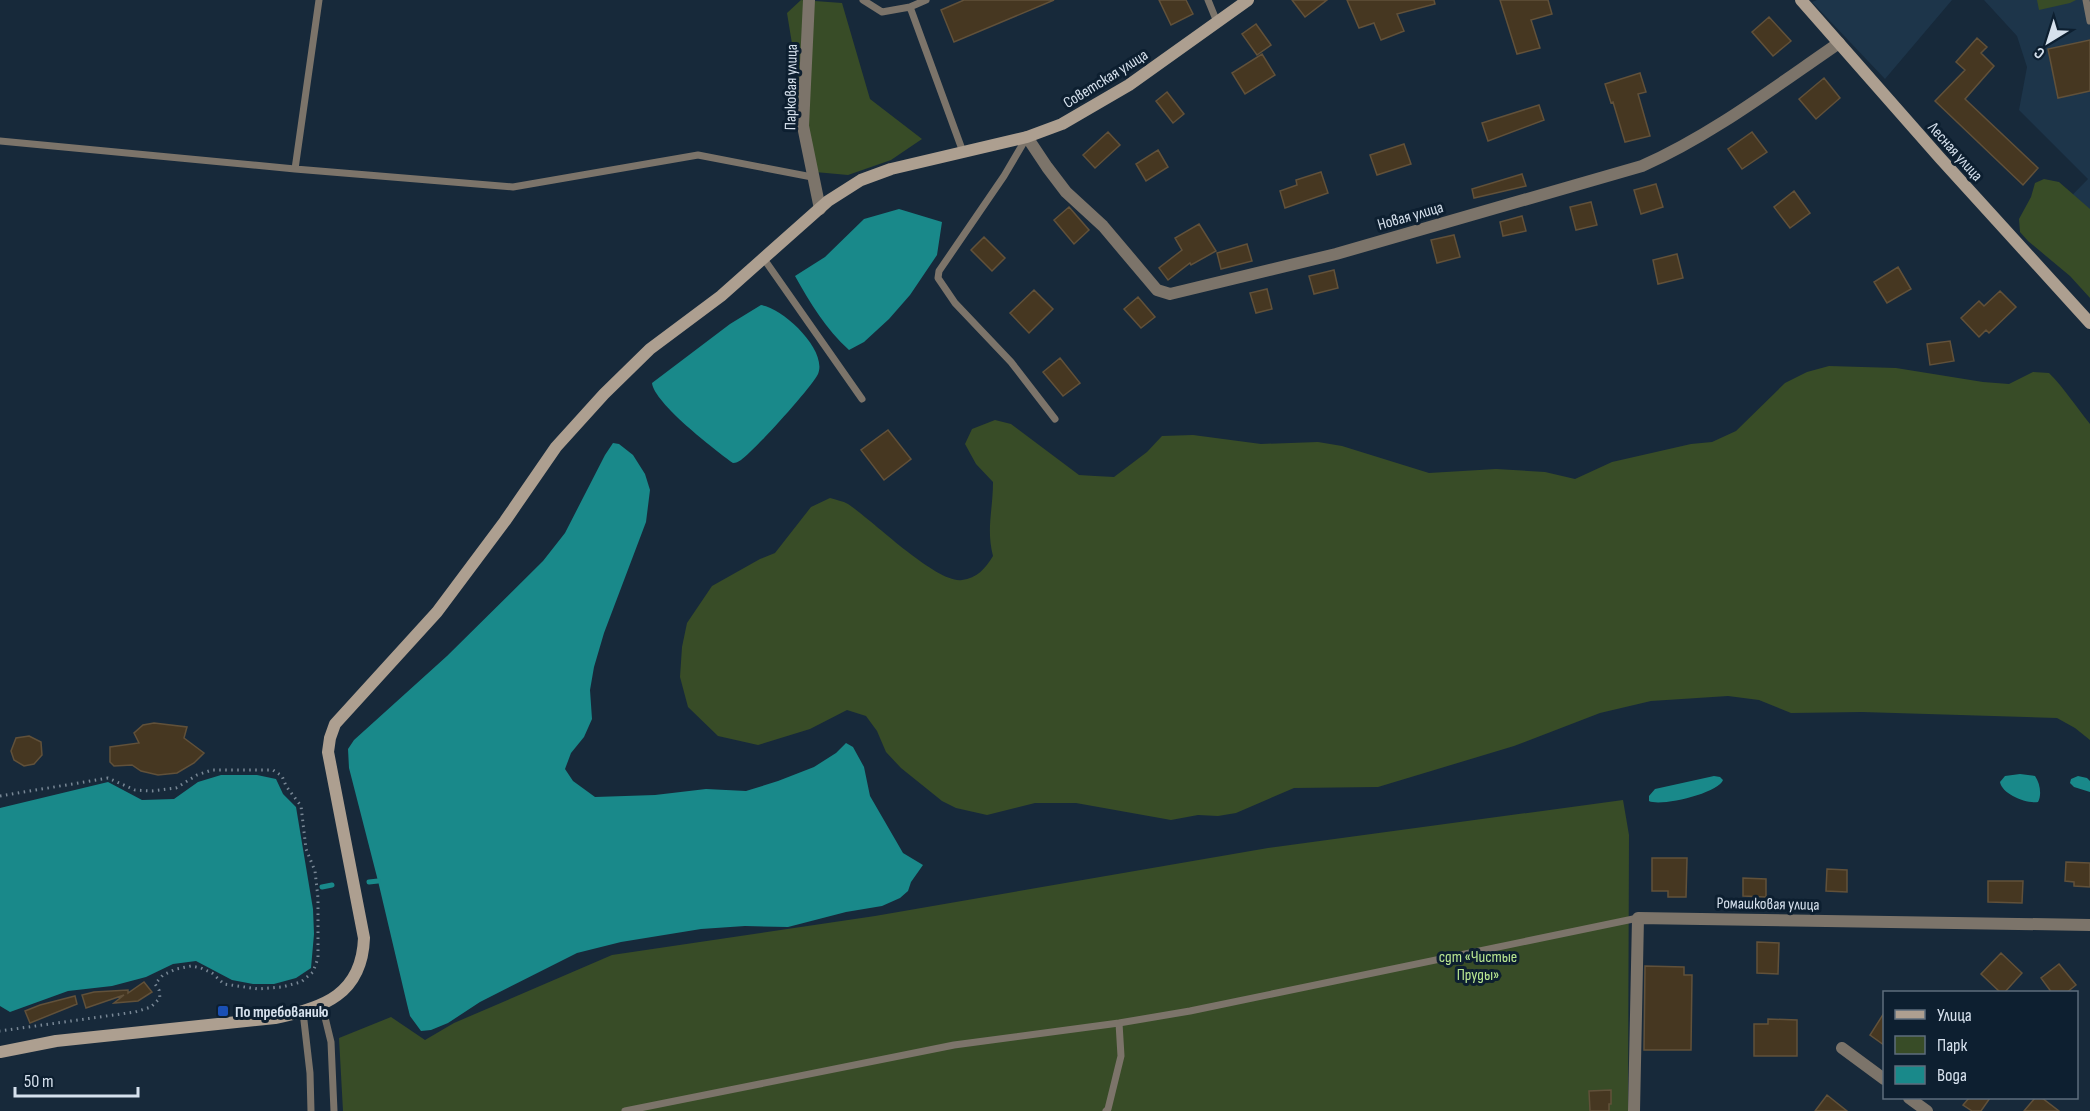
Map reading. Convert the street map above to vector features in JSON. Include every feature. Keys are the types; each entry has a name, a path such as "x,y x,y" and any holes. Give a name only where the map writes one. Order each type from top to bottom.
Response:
{"main road":[{"name":"Советская улица","path":"0,1052 56,1041 275,1018 303,1012 334,999 354,978 360,966 364,938 328,752 335,724 437,612 505,521 556,447 604,394 651,349 721,296 820,209 861,180 891,169 1027,136 1062,123 1129,85 1248,0"},
{"name":"Лесная улица","path":"1801,0 2090,323"}],"street":[{"name":"Парковая улица","path":"809,0 803,126 820,209"},
{"name":"Новая улица","path":"1027,136 1066,192 1102,226 1157,290 1170,294 1336,254 1642,166 1725,119 1839,44"},
{"name":"Ромашковая улица","path":"1638,918 2090,925"},
{"path":"1634,1111 1638,918"},
{"path":"1842,1048 1883,1078"},
{"path":"1910,1099 1927,1111"}],"lane":[{"path":"295,169 319,0"},
{"path":"863,0 882,12 910,7 926,0"},
{"path":"1208,0 1217,22"},
{"path":"2086,0 2090,21"},
{"path":"910,7 963,152"},
{"path":"1027,136 1004,176 939,271 938,278 955,303 1011,362 1055,419"},
{"path":"0,141 513,187 698,155 812,177"},
{"path":"764,259 862,399"},
{"path":"625,1111 954,1045 1190,1011 1638,918"},
{"path":"322,1005 330,1042 334,1111"},
{"path":"303,1012 310,1073 311,1111"},
{"path":"1106,1111 1121,1056 1119,1023"}],"path":[{"path":"0,796 108,778 135,790 152,791 176,788 212,770 273,770 282,776 286,786 301,806 306,849 315,872 318,898 318,958 313,972 301,982 282,987 239,987 224,984 212,973 201,968 191,966 176,969 163,975 155,984 160,998 152,1007 135,1012 0,1031"}],"shaded area":[{"path":"1817,0 1952,0 1885,79 1812,2"},
{"path":"1984,0 2090,0 2090,283 2037,231 2088,179 2019,110 2027,67 2017,36"}],"green space":[{"path":"801,0 842,3 870,99 922,139 891,160 848,175 815,172 793,110 794,56 787,13"},
{"path":"2037,0 2076,0 2039,10"},
{"path":"2044,179 2059,182 2090,209 2090,298 2070,276 2020,232 2019,219 2031,197 2035,183"},
{"path":"1829,366 1896,368 2009,384 2033,372 2049,373 2090,424 2090,740 2057,718 1862,712 1791,713 1759,700 1728,696 1651,701 1600,713 1514,746 1378,787 1294,788 1236,813 1218,816 1198,815 1171,820 1076,803 1035,803 987,815 956,808 942,801 901,768 886,752 877,731 866,716 847,710 810,729 758,745 718,736 688,707 680,677 682,647 687,623 712,586 775,553 811,507 830,498 848,504 937,572 962,580 980,572 993,556 990,528 993,482 976,464 965,444 972,429 995,420 1011,424 1079,475 1114,477 1147,452 1162,436 1193,435 1261,444 1318,442 1342,446 1429,473 1496,469 1545,472 1575,479 1612,462 1691,444 1712,442 1736,431 1785,383 1807,372"},
{"name":"сдт «Чистые Пруды»","path":"1623,800 1629,835 1628,1111 343,1111 339,1038 391,1017 425,1040 454,1023 612,955 875,916 1268,848"}],"water":[{"path":"899,209 942,222 937,255 910,295 889,319 864,342 849,350 819,315 795,276 825,257 864,219"},
{"path":"761,305 781,314 802,332 816,354 819,364 818,374 805,392 748,454 733,463 674,414 655,392 652,383 730,324"},
{"path":"613,443 619,444 633,455 645,474 650,490 646,522 604,633 594,667 590,690 592,719 584,737 571,753 565,769 573,781 595,797 655,795 706,789 746,791 814,767 836,753 846,743 853,747 864,767 870,796 903,853 923,865 911,882 908,891 900,898 882,906 846,912 788,927 745,926 701,929 621,942 577,953 480,1002 448,1023 431,1030 421,1031 410,1016 349,768 348,749 354,740 447,656 543,561 565,533"},
{"path":"2020,774 2035,776 2040,789 2038,802 2015,797 2002,786 2000,782 2005,776"},
{"path":"221,775 257,775 276,779 283,794 296,807 313,909 314,934 311,968 296,978 274,984 253,984 232,980 196,961 173,964 146,977 112,986 68,991 10,1012 0,1006 0,808 108,782 142,800 174,799 198,782"},
{"path":"1714,776 1723,780 1719,785 1701,794 1665,802 1649,801 1649,796 1655,789"},
{"path":"2078,776 2090,781 2090,792 2074,787 2070,783 2071,779"}],"building":[{"path":"964,0 1054,0 954,42 941,10"},
{"path":"1159,0 1186,0 1193,14 1171,25"},
{"path":"1292,0 1327,0 1305,17"},
{"path":"1347,0 1434,0 1435,4 1397,14 1404,31 1381,40 1374,23 1359,28"},
{"path":"1500,0 1548,0 1552,14 1531,20 1540,48 1517,54"},
{"path":"1769,17 1791,41 1773,56 1752,32"},
{"path":"1256,24 1271,45 1257,55 1242,34"},
{"path":"1977,38 1987,47 1981,53 1994,66 1965,99 2038,168 2023,185 1935,101 1965,70 1956,62"},
{"path":"2090,40 2090,91 2058,98 2048,49"},
{"path":"1262,54 1275,75 1245,94 1232,73"},
{"path":"1640,73 1646,92 1638,94 1650,136 1625,142 1605,84"},
{"path":"1824,78 1840,98 1816,119 1799,99"},
{"path":"1167,92 1184,114 1173,123 1156,101"},
{"path":"1539,105 1544,120 1488,141 1482,123"},
{"path":"1108,132 1120,145 1095,168 1083,155"},
{"path":"1752,132 1767,152 1742,169 1728,149"},
{"path":"1404,144 1411,164 1377,175 1370,155"},
{"path":"1158,150 1168,167 1146,181 1136,164"},
{"path":"1321,172 1328,193 1285,208 1280,191 1297,185 1296,180"},
{"path":"1522,174 1526,186 1474,198 1472,189"},
{"path":"1656,184 1663,207 1641,214 1634,190"},
{"path":"1794,191 1810,213 1790,228 1774,207"},
{"path":"1591,202 1597,225 1576,230 1570,207"},
{"path":"1069,207 1089,230 1074,244 1054,220"},
{"path":"1522,216 1526,231 1503,236 1500,222"},
{"path":"1199,224 1216,251 1191,265 1190,263 1168,280 1159,268 1182,250 1175,238"},
{"path":"1454,235 1460,257 1437,263 1431,240"},
{"path":"984,237 1005,258 992,271 971,250"},
{"path":"1247,244 1252,261 1221,269 1217,253"},
{"path":"1677,254 1683,278 1658,284 1653,260"},
{"path":"1898,267 1911,289 1887,303 1874,282"},
{"path":"1334,270 1338,288 1314,294 1309,276"},
{"path":"1267,289 1272,309 1256,313 1250,293"},
{"path":"1034,290 1053,309 1029,333 1010,313"},
{"path":"2000,291 2016,307 1989,333 1986,330 1979,337 1961,318 1979,301 1984,306"},
{"path":"1138,297 1155,317 1141,328 1124,309"},
{"path":"1950,341 1954,361 1930,365 1927,344"},
{"path":"1060,358 1080,383 1063,396 1043,372"},
{"path":"888,430 911,459 884,480 861,450"},
{"path":"154,723 187,727 184,738 204,753 194,763 177,773 158,775 141,771 132,765 114,766 110,762 110,747 139,743 134,733 143,725"},
{"path":"29,736 41,742 42,755 34,764 24,766 14,760 11,751 16,738"},
{"path":"1652,858 1687,858 1686,897 1668,897 1668,891 1652,891"},
{"path":"2066,862 2090,863 2090,887 2074,886 2074,882 2065,881"},
{"path":"1827,869 1847,870 1847,892 1826,891"},
{"path":"1743,878 1766,879 1766,897 1743,896"},
{"path":"1988,881 2023,881 2022,903 1988,902"},
{"path":"1757,942 1779,943 1778,974 1757,973"},
{"path":"2001,953 2022,973 2006,991 1999,991 1981,974"},
{"path":"2059,964 2076,985 2068,991 2051,991 2041,978"},
{"path":"1645,966 1684,967 1684,975 1692,975 1691,1050 1644,1050"},
{"path":"144,982 152,992 138,1001 114,1003 124,995 86,1008 82,995 128,990 128,993"},
{"path":"75,996 77,1004 30,1023 25,1011"},
{"path":"1883,1015 1883,1044 1870,1035"},
{"path":"1768,1019 1797,1020 1797,1056 1754,1056 1754,1024 1768,1024"},
{"path":"1611,1090 1609,1111 1590,1111 1589,1091"},
{"path":"1827,1095 1847,1111 1815,1111"},
{"path":"1968,1099 1989,1099 1981,1111 1972,1111 1963,1105"},
{"path":"2034,1099 2043,1099 2059,1111 2024,1111"}],"waterway":[{"path":"369,882 378,881"},
{"path":"322,887 332,885"}],"place":[{"name":"По требованию","path":"223,1011"}]}
